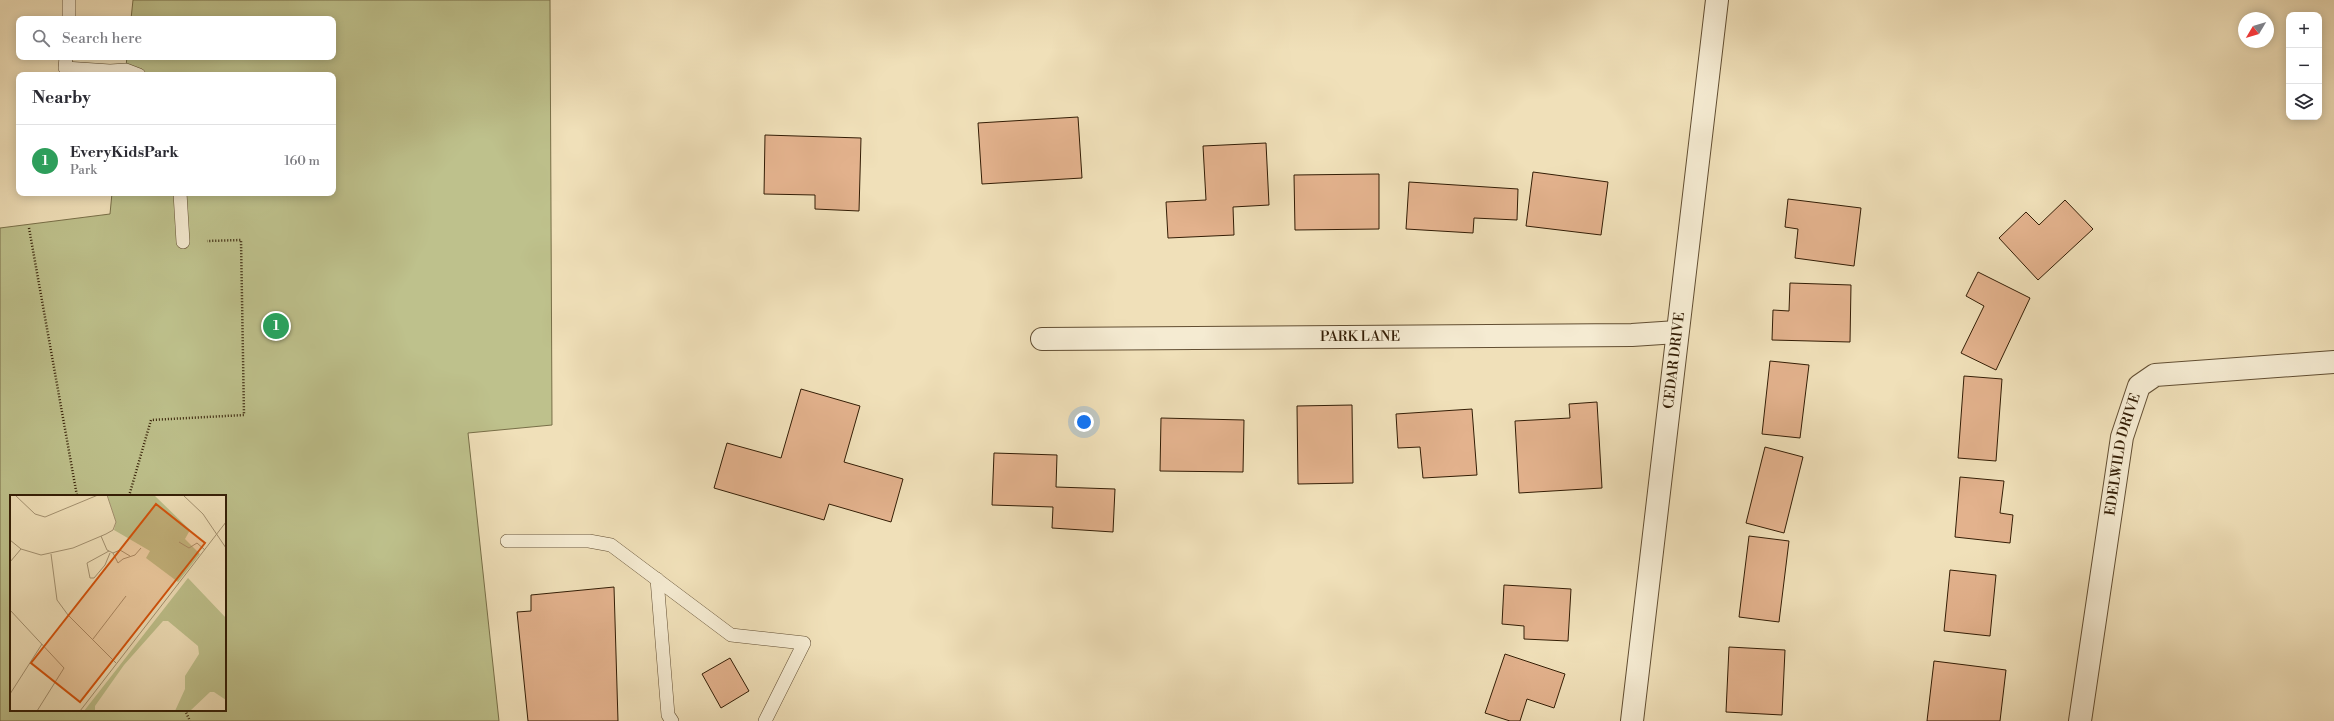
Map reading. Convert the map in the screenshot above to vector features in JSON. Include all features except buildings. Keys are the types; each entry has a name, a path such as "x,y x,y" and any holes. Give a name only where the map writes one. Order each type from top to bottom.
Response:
{"street":[{"name":"CEDAR DRIVE","path":"1632,721 1717,0"},
{"name":"PARK LANE","path":"1042,339 1624,335 1677,332"},
{"name":"EDELWILD DRIVE","path":"2080,721 2122,438 2139,386 2155,374 2334,362"}],"lane":[{"path":"68,16 69,0"},
{"path":"66,60 65,68 110,71 126,70 131,72"},
{"path":"180,196 183,242"},
{"path":"507,542 589,541 611,545 731,635 804,643 765,721"},
{"path":"656,579 668,715 672,721"}],"path":[{"path":"29,228 78,495"},
{"path":"129,495 151,420 244,415 241,240 183,242"},
{"path":"185,711 190,721"}],"green space":[{"path":"133,0 550,0 552,425 468,433 499,721 0,721 0,228 110,214 112,196 336,196 336,72 125,72 127,60 336,60 336,16 131,16"}],"place":[{"name":"EveryKidsPark","path":"276,326"}]}
